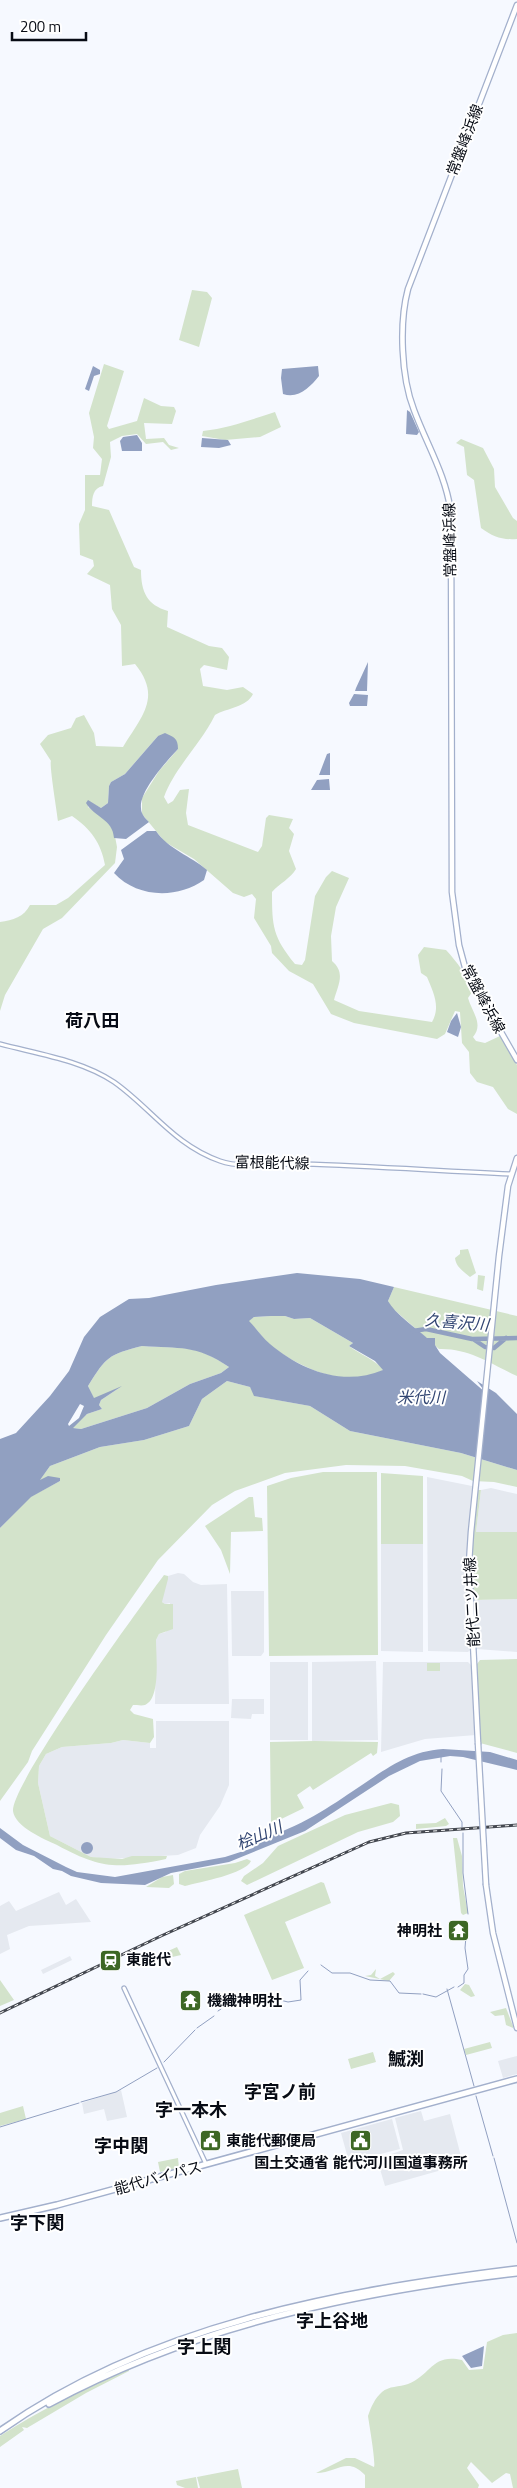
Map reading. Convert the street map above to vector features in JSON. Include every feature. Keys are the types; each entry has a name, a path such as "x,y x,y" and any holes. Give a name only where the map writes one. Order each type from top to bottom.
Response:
{"highway":[{"name":"能代バイパス","path":"0,2218 57,2205 517,2079"},
{"path":"0,2433 86,2380 137,2356 191,2336 280,2310 342,2297 517,2268"},
{"path":"0,2433 43,2407 104,2376 154,2354 229,2328 352,2299 517,2273"}],"main road":[{"name":"常盤峰浜線","path":"517,5 408,289 404,323 406,388 447,487 451,513 452,892 457,935 466,971 517,1060"},
{"name":"富根能代線","path":"0,1044 72,1063 101,1074 122,1088 165,1129 219,1161 517,1174"},
{"path":"511,1174 517,1158"},
{"name":"能代二ツ井線","path":"511,1174 493,1309 476,1478 470,1563 486,1885 493,1933 517,2028"},
{"path":"124,1988 206,2164"}],"shaded area":[{"path":"427,1477 472,1486 467,1561 471,1649 468,1652 428,1651"},
{"path":"491,1488 517,1494 517,1532 476,1532 481,1490"},
{"path":"381,1544 423,1544 423,1652 381,1651"},
{"path":"178,1573 184,1574 193,1582 201,1585 227,1584 229,1704 155,1704 156,1640 159,1634 166,1632 170,1603 165,1604 162,1602 162,1598 168,1576"},
{"path":"231,1591 264,1591 264,1652 261,1656 232,1656"},
{"path":"517,1599 517,1652 477,1649 473,1600"},
{"path":"376,1661 378,1740 312,1741 312,1662"},
{"path":"270,1662 308,1662 308,1740 270,1740"},
{"path":"383,1662 468,1662 471,1665 476,1735 425,1739 381,1752"},
{"path":"232,1699 264,1699 264,1714 252,1714 251,1719 231,1718"},
{"path":"156,1721 229,1721 229,1785 220,1806 200,1835 196,1848 178,1855 108,1859 91,1857 50,1836 38,1783 39,1766 46,1754 62,1747 111,1743 123,1740 150,1743 150,1748 156,1748"},
{"path":"59,1892 66,1905 76,1899 91,1922 29,1926 7,1935 10,1949 0,1954 0,1906 9,1901 16,1911"},
{"path":"70,1956 72,1960 43,1974 41,1970"},
{"path":"517,2056 517,2074 503,2078 498,2061"},
{"path":"121,2090 127,2117 107,2121 104,2109 84,2114 82,2103"},
{"path":"421,2111 424,2121 450,2114 463,2164 385,2186 377,2159 403,2150 395,2118"},
{"path":"392,2119 400,2149 349,2162 341,2133"}],"green space":[{"path":"192,290 207,292 212,298 199,347 179,340"},
{"path":"104,364 124,371 107,426 109,429 137,421 144,398 161,406 174,407 176,411 172,424 144,423 146,439 164,438 169,445 179,448 171,450 163,442 146,444 137,434 122,436 110,442 111,457 103,486 95,491 92,506 109,510 134,567 141,570 144,591 150,601 168,611 167,627 209,646 222,648 229,657 227,670 204,665 200,669 203,686 227,690 243,687 253,694 242,705 215,715 203,736 181,766 164,797 168,804 173,801 180,790 189,789 186,813 188,825 258,852 262,846 266,818 269,815 293,819 289,828 294,834 289,851 296,869 272,892 272,904 273,923 278,939 295,964 302,965 305,960 315,896 326,877 332,871 349,878 336,907 331,936 332,961 339,970 340,975 334,1000 359,1011 432,1022 436,1010 435,999 427,977 421,973 418,955 424,947 446,950 462,970 472,992 468,998 477,1023 476,1032 473,1037 476,1041 485,1043 500,1036 517,1065 517,1114 508,1109 493,1087 477,1082 470,1073 469,1052 462,1043 460,1012 455,1011 445,1034 437,1039 354,1023 331,1014 313,984 289,971 272,953 271,946 254,918 256,899 252,894 244,897 233,893 194,859 165,842 142,814 142,798 159,771 178,749 158,736 125,774 111,782 108,803 101,808 88,801 88,807 106,820 114,831 117,847 115,863 62,918 43,929 5,995 0,1011 0,922 18,917 30,905 56,905 68,898 105,865 98,843 85,826 72,816 58,821 51,761 40,744 48,735 71,728 76,718 84,715 94,733 96,746 123,747 142,716 148,697 143,676 135,664 122,666 121,625 112,609 110,585 87,574 94,566 93,560 80,555 79,524 85,510 85,475 100,475 102,459 93,448 94,437 89,413"},
{"path":"275,412 281,427 260,437 225,440 202,436 203,431 231,426"},
{"path":"461,439 483,448 494,469 495,487 513,518 517,521 517,539 498,537 481,528 474,480 467,475 464,447 456,443"},
{"path":"468,1249 476,1273 470,1277 458,1266 455,1258 460,1254 460,1250"},
{"path":"478,1275 485,1276 483,1291 477,1289"},
{"path":"394,1287 517,1316 517,1376 470,1354 450,1349 439,1349 391,1307 388,1301"},
{"path":"285,1316 294,1319 310,1318 353,1343 349,1346 384,1370 368,1376 353,1378 327,1374 302,1365 269,1344 248,1321 254,1317"},
{"path":"142,1346 197,1351 217,1359 229,1367 221,1373 190,1384 147,1408 81,1429 72,1428 87,1414 102,1409 99,1405 101,1400 119,1388 94,1399 88,1386 104,1363 115,1355"},
{"path":"227,1381 250,1387 255,1396 310,1406 350,1431 461,1453 517,1470 517,1487 494,1482 473,1481 462,1476 405,1466 346,1465 285,1473 235,1491 212,1505 158,1560 106,1635 32,1751 28,1762 0,1801 0,1528 30,1497 60,1481 39,1481 50,1466 100,1447 144,1440 189,1426 202,1399"},
{"path":"323,1472 377,1472 378,1655 269,1656 267,1486 291,1478"},
{"path":"381,1473 423,1476 423,1544 381,1544"},
{"path":"477,1490 481,1490 476,1532 517,1532 517,1599 473,1600 473,1537"},
{"path":"249,1497 253,1497 255,1517 262,1518 263,1531 231,1532 230,1574 221,1550 205,1526"},
{"path":"164,1575 168,1576 168,1579 162,1602 173,1604 173,1629 159,1634 156,1640 156,1686 150,1701 145,1705 133,1705 130,1710 134,1714 153,1719 154,1737 150,1743 123,1740 111,1743 62,1747 46,1754 39,1766 38,1783 50,1836 91,1857 122,1859 132,1856 167,1856 166,1859 134,1864 110,1865 98,1863 72,1853 31,1832 19,1822 13,1811 18,1794 32,1767 105,1657"},
{"path":"517,1659 517,1753 480,1743 477,1664 480,1660"},
{"path":"427,1663 440,1663 440,1671 427,1671"},
{"path":"270,1742 378,1742 377,1753 373,1756 371,1753 313,1790 310,1786 297,1795 304,1808 271,1824"},
{"path":"391,1803 399,1805 400,1816 393,1822 358,1832 247,1885 241,1881 244,1876 263,1863 278,1846 345,1815"},
{"path":"445,1818 449,1824 446,1826 416,1829 416,1824 436,1823"},
{"path":"453,1838 457,1838 462,1856 463,1886 468,1913 463,1915 461,1913"},
{"path":"247,1859 251,1861 247,1866 231,1874 185,1886 179,1884 179,1874 185,1871 235,1863"},
{"path":"173,1875 174,1884 169,1888 146,1887 162,1877"},
{"path":"321,1882 324,1883 331,1903 285,1922 304,1968 272,1980 244,1915"},
{"path":"177,1947 181,1955 168,1958 166,1952"},
{"path":"376,1969 375,1976 380,1979 393,1972 395,1974 389,1981 365,1976 371,1975"},
{"path":"0,1980 14,2000 0,2006"},
{"path":"465,1984 469,1985 475,1996 471,1997 460,1990"},
{"path":"506,2008 513,2028 506,2025 504,2015 495,2016 490,2012"},
{"path":"490,2042 492,2048 466,2055 464,2049"},
{"path":"373,2052 376,2062 351,2069 348,2059"},
{"path":"23,2106 26,2119 0,2126 0,2113"},
{"path":"178,2158 179,2168 160,2172 158,2162"},
{"path":"517,2333 517,2488 513,2488 510,2474 506,2473 492,2483 471,2462 467,2468 479,2485 478,2488 365,2488 365,2475 359,2469 353,2467 347,2466 316,2473 346,2458 355,2458 374,2467 368,2416 375,2400 385,2390 416,2380 432,2366 444,2360 462,2360 469,2370 483,2369 487,2342 503,2335"},
{"path":"129,2368 129,2371 86,2393 27,2428 22,2427 24,2430 0,2447 0,2436 15,2426"},
{"path":"238,2469 242,2488 200,2488 197,2477"},
{"path":"196,2477 198,2488 185,2488 177,2485 176,2481"}],"water":[{"path":"93,366 100,370 100,374 94,376 89,391 85,389"},
{"path":"318,366 319,376 308,388 294,395 283,394 282,369"},
{"path":"407,410 410,412 419,432 417,435 406,434"},
{"path":"137,435 142,443 142,451 122,451 120,441 123,437"},
{"path":"202,438 228,440 231,445 219,448 201,447"},
{"path":"368,662 367,691 355,691 356,688"},
{"path":"354,694 368,695 367,706 350,706 349,703"},
{"path":"165,733 175,738 178,749 144,793 141,810 149,822 126,839 114,838 107,822 89,808 86,803 88,800 101,808 108,803 111,782 125,774 158,736"},
{"path":"330,753 330,775 319,775 327,754"},
{"path":"329,779 330,790 311,790 317,780"},
{"path":"147,831 156,831 173,848 207,870 204,880 193,886 170,893 145,891 123,881 114,873 124,859 121,850"},
{"path":"457,1013 461,1027 458,1037 447,1032 451,1021"},
{"name":"米代川","path":"297,1273 360,1279 394,1287 388,1301 395,1311 427,1338 435,1338 435,1345 440,1353 486,1393 477,1381 496,1393 517,1414 517,1470 461,1453 350,1431 310,1406 254,1396 250,1387 227,1381 202,1399 189,1426 144,1440 100,1447 50,1466 40,1480 48,1476 60,1478 60,1481 31,1497 0,1528 0,1439 16,1433 50,1396 69,1371 84,1337 100,1317 129,1299 149,1298 216,1285","holes":["285,1316 294,1319 310,1318 353,1343 349,1346 375,1361 383,1370 353,1377 323,1373 309,1368 270,1344 249,1321 254,1317","142,1346 187,1349 206,1354 229,1367 221,1373 190,1384 147,1408 81,1429 73,1428 87,1414 102,1409 99,1405 101,1400 122,1386 94,1398 88,1386 104,1363 109,1358","80,1404 84,1406 79,1418 69,1426 68,1424"]},
{"path":"443,1749 490,1752 517,1760 517,1770 463,1757 450,1756 420,1761 389,1776 305,1831 229,1862 171,1873 145,1885 101,1883 71,1876 53,1869 34,1856 16,1850 0,1838 0,1828 23,1845 77,1872 115,1877 225,1857 253,1848 257,1839 270,1836 307,1820 406,1758"},
{"path":"87,1842 93,1848 87,1854 81,1848"},
{"path":"484,2346 482,2366 471,2368 462,2356"}],"waterway":[{"name":"久喜沢川","path":"413,1331 426,1329 472,1339 517,1338"},
{"path":"473,1339 485,1347 494,1348 506,1338"},
{"path":"441,1756 441,1762"},
{"path":"442,1769 441,1791 462,1822 462,1827"},
{"path":"463,1833 463,1873 468,1914"},
{"path":"458,1987 464,1983 464,1975 468,1969 465,1948 467,1924"},
{"path":"321,1965 332,1973 350,1973 370,1980 390,1981 399,1993 421,1994"},
{"path":"268,2007 280,2000 288,2002 301,2000 300,1980 308,1971"},
{"path":"423,1994 436,1997 454,1987"},
{"path":"447,1989 474,2086"},
{"path":"197,2028 214,2016"},
{"path":"164,2062 195,2030"},
{"path":"81,2102 116,2092 157,2068"},
{"path":"476,2096 493,2156"},
{"path":"0,2127 79,2103"},
{"path":"494,2158 517,2243"}],"railway":[{"path":"0,2013 161,1936 369,1842 406,1833 517,1825"}],"place":[{"name":"神明社","path":"458,1931"},
{"name":"東能代","path":"110,1960"},
{"name":"機織神明社","path":"191,2001"},
{"name":"国土交通省 能代河川国道事務所","path":"361,2140"},
{"name":"東能代郵便局","path":"210,2141"}],"district":[{"name":"荷八田","path":"92,1021"},
{"name":"鰄渕","path":"406,2059"},
{"name":"字宮ノ前","path":"280,2092"},
{"name":"字一本木","path":"191,2110"},
{"name":"字中関","path":"121,2146"},
{"name":"字下関","path":"37,2223"},
{"name":"字上谷地","path":"332,2321"},
{"name":"字上関","path":"204,2347"}],"water label":[{"name":"桧山川","path":"259,1835"}]}
